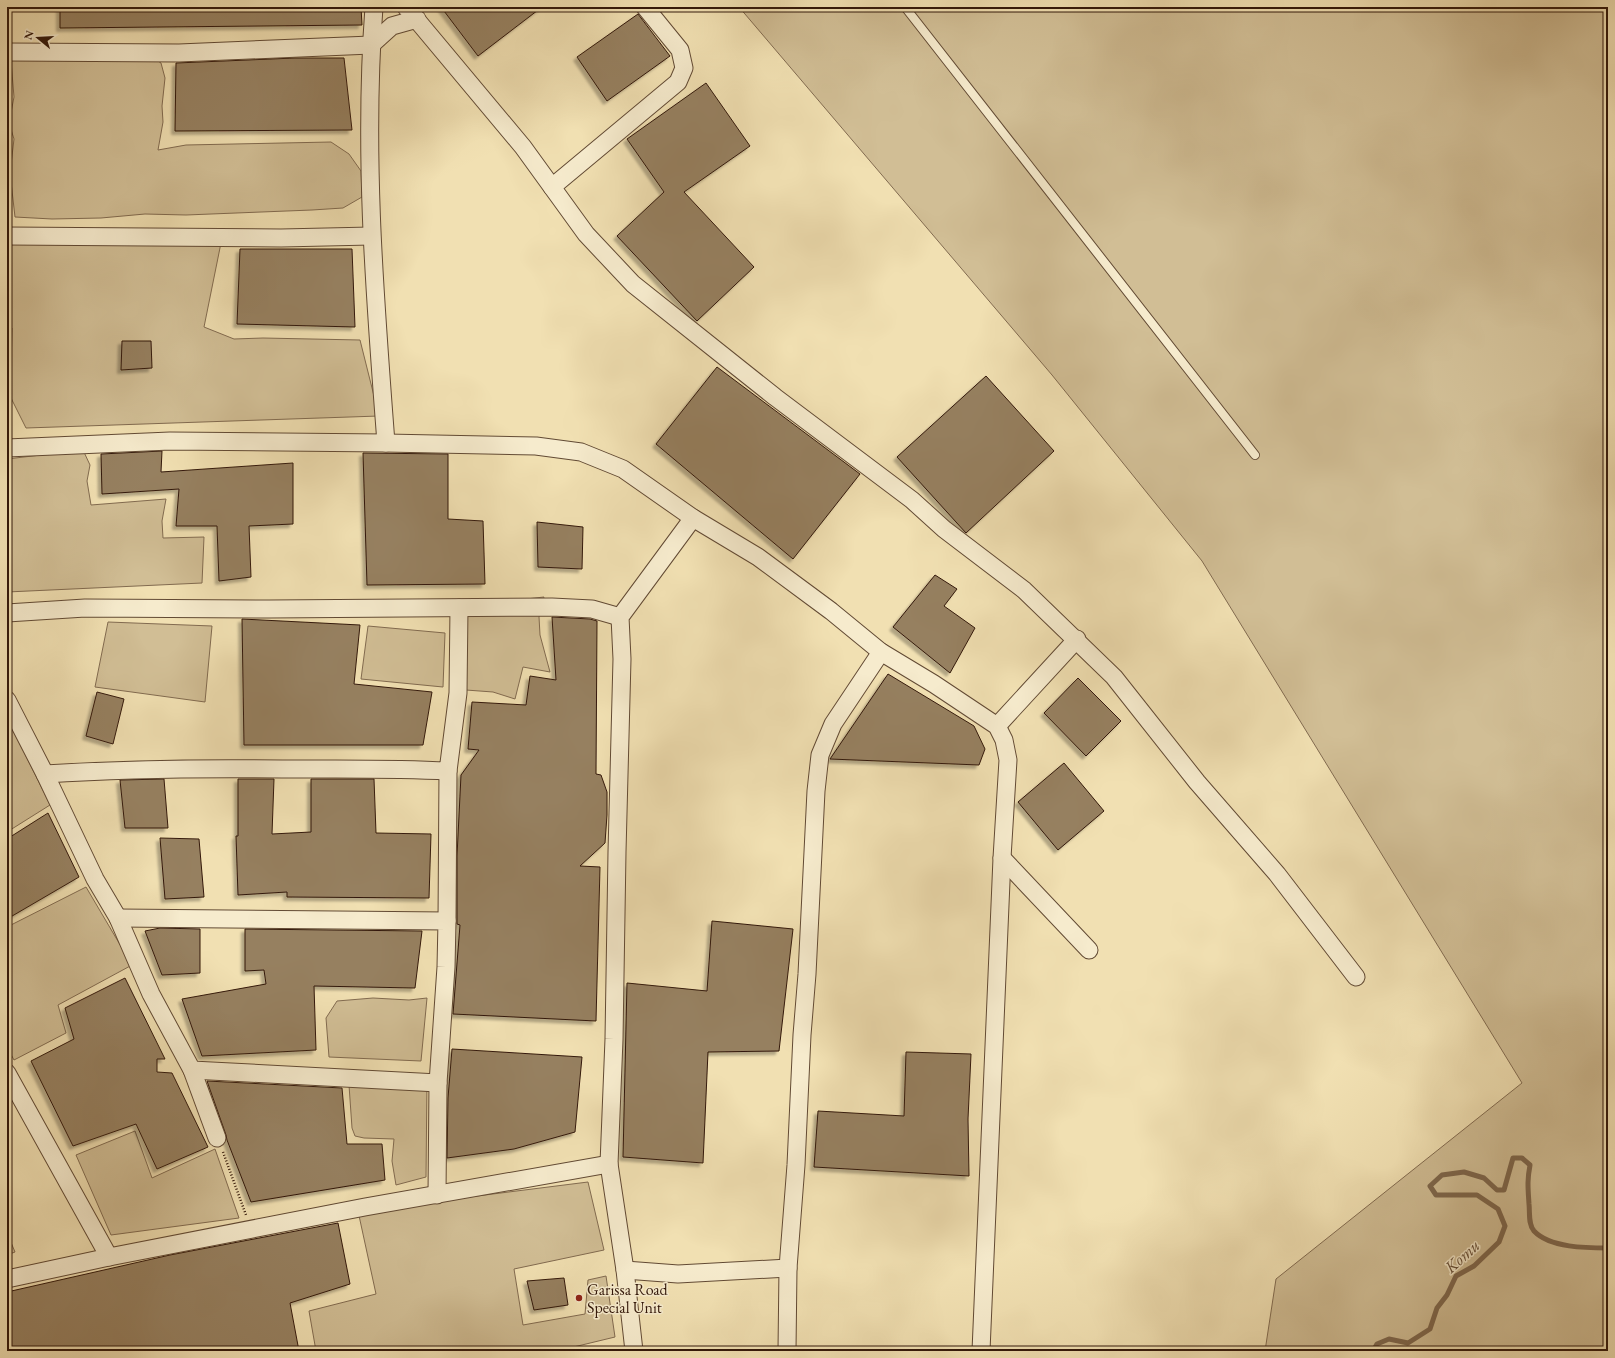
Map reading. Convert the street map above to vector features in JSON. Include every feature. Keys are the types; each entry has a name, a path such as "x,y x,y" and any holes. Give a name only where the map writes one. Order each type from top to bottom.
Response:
{"street":[{"path":"374,7 371,45 371,236 386,443"},
{"path":"552,187 678,82 684,68 680,50 645,7"},
{"path":"7,52 179,53 371,45 392,26 412,13 524,147 586,234 633,284 775,397 912,500 944,529 1024,590 1114,676 1197,782 1277,874 1356,977"},
{"path":"7,236 273,238 371,236"},
{"path":"7,448 170,441 536,446 581,452 623,469 694,518 758,558 831,611 881,652 934,684 996,726 1004,740 1008,760 1002,858 981,1351"},
{"path":"634,1351 625,1270 609,1164 614,1039 622,659 620,617 694,518"},
{"path":"7,614 86,608 269,609 552,606 592,609 620,617"},
{"path":"437,1195 438,1084 446,967 448,771 458,693 459,608"},
{"path":"996,726 1076,639"},
{"path":"787,1351 788,1268 796,1165 801,1043 807,974 816,791 820,755 833,724 881,652"},
{"path":"7,700 45,774 95,879 118,918 151,994 192,1070 218,1138"},
{"path":"45,774 113,770 202,768 403,768 448,771"},
{"path":"1002,858 1090,950"},
{"path":"118,918 447,921"},
{"path":"192,1070 438,1084"},
{"path":"7,1073 110,1257"},
{"path":"7,1279 252,1229 609,1164"},
{"path":"625,1270 678,1274 788,1268"}],"lane":[{"path":"905,7 1255,455"}],"path":[{"path":"218,1138 252,1229"}],"shaded area":[{"path":"739,7 1608,7 1608,1351 1265,1351 1276,1279 1522,1083 1202,561 1052,375"},
{"path":"10,49 148,55 161,63 165,78 162,106 163,122 158,150 186,145 331,142 349,154 361,171 362,197 343,208 312,210 186,215 145,214 101,218 52,219 15,217 10,173 14,139 9,123 14,97"},
{"path":"223,233 204,327 234,339 263,338 360,340 379,416 26,428 8,392 11,367 12,328 7,326 7,239"},
{"path":"83,450 90,465 87,481 91,505 166,499 162,521 163,538 204,537 202,583 7,592 7,459"},
{"path":"544,597 539,617 540,635 550,672 523,667 515,699 493,692 466,690 463,606"},
{"path":"108,622 212,626 205,702 95,687"},
{"path":"368,626 445,633 443,687 361,679"},
{"path":"7,717 50,805 7,832"},
{"path":"86,887 132,965 58,1005 66,1033 14,1060 7,1047 7,927"},
{"path":"373,998 409,1000 427,998 421,1061 329,1057 326,1018 337,1001"},
{"path":"427,1079 426,1177 396,1185 392,1161 394,1139 364,1138 355,1136 352,1128 349,1085"},
{"path":"135,1131 152,1178 215,1149 239,1218 111,1235 76,1155"},
{"path":"588,1182 604,1250 514,1269 523,1325 585,1314 588,1280 606,1276 615,1337 557,1351 316,1351 309,1311 376,1294 358,1211"},
{"path":"7,1233 15,1252 7,1255"}],"building":[{"path":"60,7 361,7 362,25 60,28"},
{"path":"441,7 542,7 478,56"},
{"path":"638,14 670,56 607,101 577,57"},
{"path":"295,58 344,58 352,130 175,131 176,63"},
{"path":"706,83 750,146 684,192 754,267 697,321 617,236 664,192 627,139"},
{"path":"240,249 352,249 355,327 237,324"},
{"path":"122,341 151,341 152,368 121,370"},
{"path":"717,367 860,474 793,559 656,444"},
{"path":"986,376 1054,451 966,533 897,457"},
{"path":"162,451 161,472 293,463 293,524 249,526 251,577 219,581 217,526 176,526 179,489 102,494 101,454"},
{"path":"363,453 448,454 448,519 483,521 485,584 367,585"},
{"path":"537,522 583,527 582,569 538,567"},
{"path":"935,575 957,589 944,606 975,628 950,673 893,627"},
{"path":"552,617 590,619 597,621 596,774 601,775 607,792 607,815 605,843 580,866 600,867 596,1021 453,1014 460,925 457,924 457,856 461,775 479,750 468,749 472,702 526,705 530,676 556,680"},
{"path":"242,619 360,625 354,684 432,692 423,745 244,745"},
{"path":"888,674 974,726 985,749 979,765 830,759"},
{"path":"1078,678 1121,721 1086,756 1044,713"},
{"path":"97,692 124,699 113,744 86,736"},
{"path":"1064,763 1104,811 1058,850 1018,802"},
{"path":"164,779 168,828 125,828 120,780"},
{"path":"238,779 274,779 272,834 311,832 311,779 374,779 376,833 431,834 429,898 287,897 287,892 238,895 236,836 238,836"},
{"path":"48,813 79,877 7,919 7,839"},
{"path":"160,838 199,839 204,897 165,899"},
{"path":"712,921 793,929 779,1051 708,1052 703,1163 623,1157 627,983 707,991"},
{"path":"160,928 200,929 200,973 162,975 145,931"},
{"path":"245,929 422,931 415,988 314,986 316,1050 202,1056 182,999 266,984 264,970 245,971"},
{"path":"125,978 165,1059 157,1059 157,1072 172,1073 208,1147 157,1169 136,1124 73,1146 31,1061 74,1039 65,1008"},
{"path":"452,1049 582,1057 575,1132 514,1149 447,1158 448,1098"},
{"path":"906,1052 971,1054 968,1119 969,1176 814,1167 818,1111 904,1116"},
{"path":"207,1081 342,1088 347,1144 382,1144 385,1180 251,1202 227,1140"},
{"path":"338,1223 350,1284 290,1303 299,1351 7,1351 7,1292 170,1255"},
{"path":"564,1278 568,1305 534,1310 527,1281"}],"waterway":[{"name":"Komu","path":"1373,1351 1377,1344 1389,1339 1408,1343 1430,1329 1437,1308 1447,1295 1456,1276 1474,1266 1499,1242 1505,1226 1498,1209 1477,1195 1436,1195 1430,1186 1442,1175 1464,1172 1484,1178 1497,1190 1504,1190 1513,1158 1522,1158 1530,1165 1528,1176 1530,1218 1534,1231 1541,1237 1559,1244 1590,1248 1608,1248"}],"place":[{"name":"Garissa Road Special Unit","path":"579,1298"}]}
